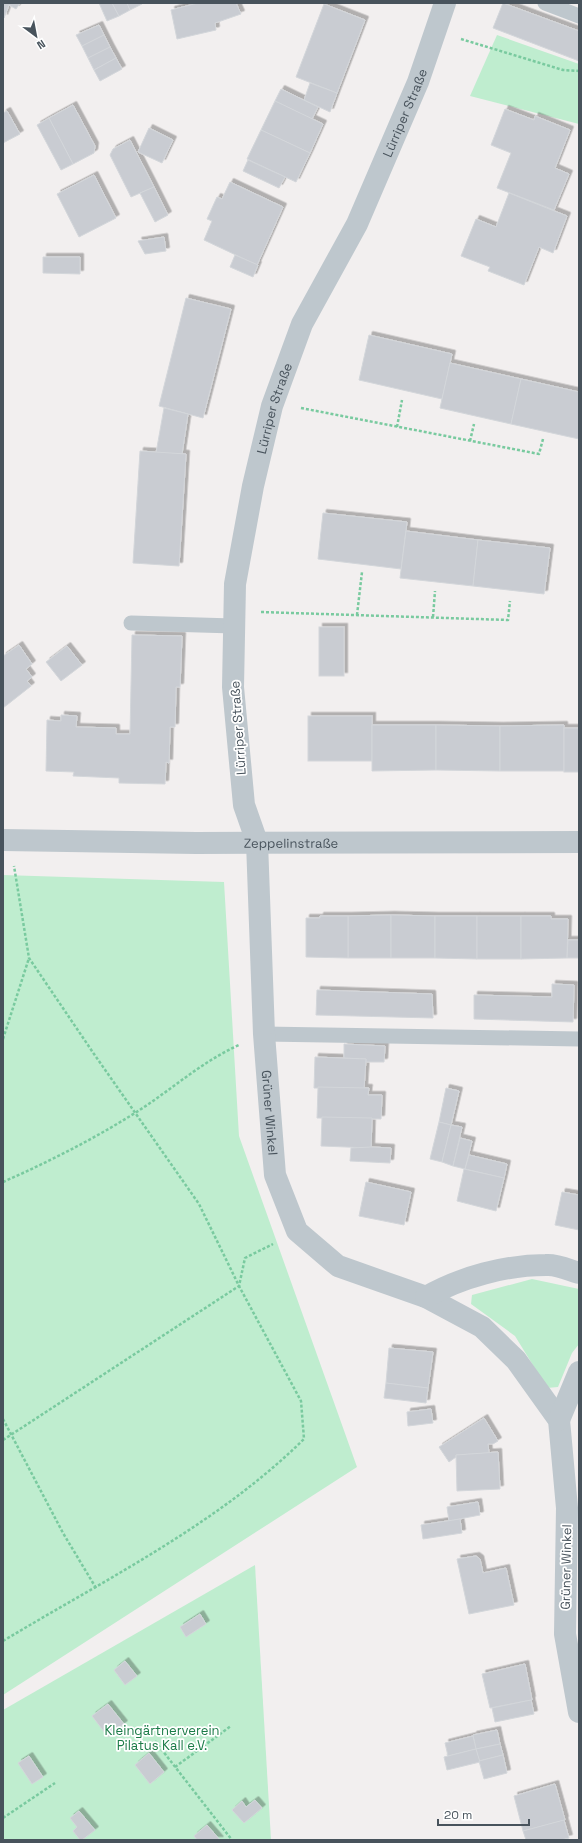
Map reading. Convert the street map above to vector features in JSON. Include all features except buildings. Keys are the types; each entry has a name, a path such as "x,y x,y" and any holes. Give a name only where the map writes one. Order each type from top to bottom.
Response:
{"street":[{"name":"Lürriper Straße","path":"258,842 244,805 233,687 235,584 253,486 274,403 302,324 357,224 418,82 445,3"},
{"name":"Zeppelinstraße","path":"6,840 196,843 579,842"},
{"name":"Grüner Winkel","path":"258,842 264,1034 275,1175 297,1231 338,1266 426,1297 482,1327 516,1360 559,1420"},
{"path":"426,1297 444,1287 503,1269 548,1264 579,1273"},
{"name":"Grüner Winkel","path":"579,1372 559,1420 567,1508 565,1634 579,1712"}],"lane":[{"path":"545,3 579,16"},
{"path":"131,623 235,618"},
{"path":"264,1034 579,1039"}],"path":[{"path":"436,32 563,70 579,70"},
{"path":"397,427 402,400"},
{"path":"274,403 539,454 544,439"},
{"path":"470,441 474,424"},
{"path":"357,615 362,572"},
{"path":"433,617 435,591"},
{"path":"235,618 357,615 508,620 510,601"},
{"path":"3,1641 96,1588 197,1524 276,1466 304,1439 300,1401 239,1286 199,1204 135,1113 30,958 6,840"},
{"path":"3,1039 30,958"},
{"path":"3,1182 62,1156 135,1113 219,1054 264,1034"},
{"path":"3,1440 239,1286 246,1258 297,1231"},
{"path":"3,1419 63,1533 96,1588"},
{"path":"175,1767 231,1726"},
{"path":"154,1741 232,1840"},
{"path":"3,1818 56,1783"}],"green space":[{"path":"497,35 579,64 579,124 470,96"},
{"path":"3,875 224,882 239,1136 357,1467 3,1695"},
{"path":"532,1279 579,1289 579,1344 572,1353 558,1387 547,1388 515,1336 471,1304 472,1295"},
{"name":"Kleingärtnerverein Pilatus Kall e.V.","path":"255,1565 271,1840 3,1840 3,1710"}]}
